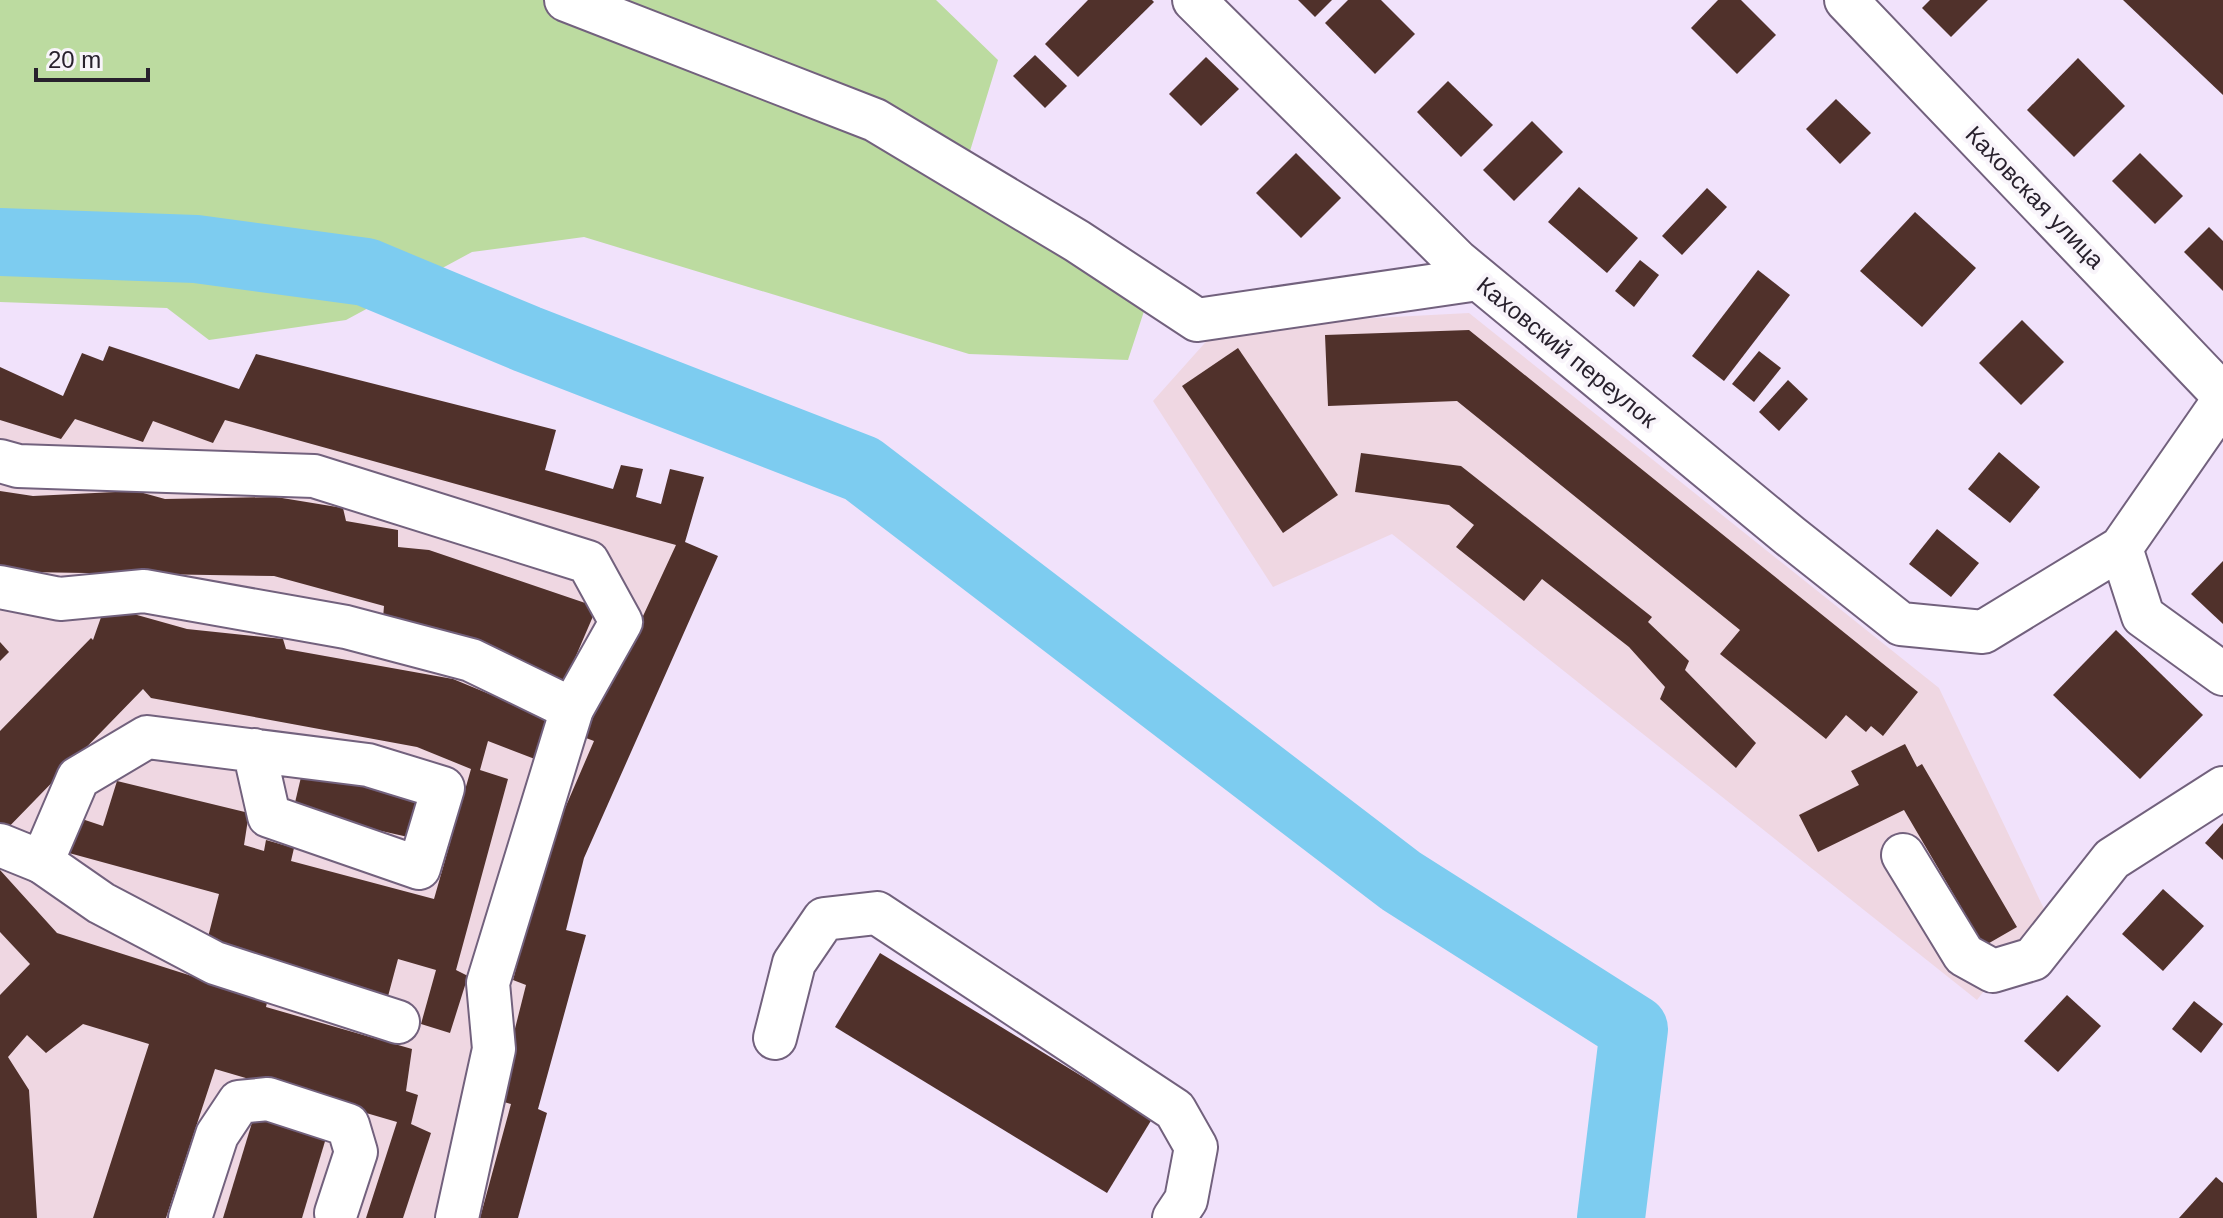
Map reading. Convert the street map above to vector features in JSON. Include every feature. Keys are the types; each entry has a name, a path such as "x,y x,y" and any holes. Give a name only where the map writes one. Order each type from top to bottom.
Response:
{"street":[{"path":"566,0 599,8 875,120 1077,241 1197,320 1478,279"},
{"name":"Каховский переулок","path":"1194,0 1457,261 1901,624 1983,632 2121,548"},
{"name":"Каховская улица","path":"1867,8 2223,395"},
{"path":"2223,401 2121,548 2143,616 2223,674"},
{"path":"0,461 18,466 314,476 588,562 621,622 572,709 488,983 494,1049 457,1218"},
{"path":"0,587 60,599 144,591 346,627 471,660 572,709"},
{"path":"42,862 78,778 147,737 254,750"},
{"path":"1903,855 1964,955 1993,971 2033,959 2112,859 2223,788"},
{"path":"0,845 42,862 101,903 215,963 398,1022"},
{"path":"775,1038 794,963 824,919 877,913 1175,1110 1196,1147 1186,1200 1174,1218"},
{"path":"190,1218 217,1135 239,1102 268,1099 348,1125 356,1152 336,1213"}],"shaded area":[{"path":"1469,313 1939,688 2045,911 1977,1000 1392,534 1273,587 1153,401 1220,326"},
{"path":"0,393 98,408 351,410 679,535 683,559 532,964 502,1218 0,1218"}],"green space":[{"path":"0,0 936,0 998,60 966,164 1148,299 1128,360 969,354 584,237 472,252 346,320 209,340 167,308 0,302"}],"building":[{"path":"1088,0 1154,2 1078,77 1045,44"},
{"path":"1298,0 1332,0 1315,17"},
{"path":"1348,0 1381,0 1415,34 1375,74 1325,23"},
{"path":"1718,0 1741,0 1776,35 1737,74 1691,28"},
{"path":"1930,0 1988,0 1951,37 1922,8"},
{"path":"2123,0 2223,0 2223,95"},
{"path":"1035,55 1067,86 1045,108 1013,76"},
{"path":"1206,57 1239,89 1201,126 1169,94"},
{"path":"2078,58 2125,106 2074,157 2027,110"},
{"path":"1448,81 1493,125 1461,157 1417,112"},
{"path":"1836,99 1871,133 1840,164 1806,129"},
{"path":"1532,121 1563,152 1514,201 1483,170"},
{"path":"1296,153 1341,198 1301,238 1256,193"},
{"path":"2140,153 2183,196 2155,224 2112,181"},
{"path":"1579,187 1638,238 1607,273 1548,222"},
{"path":"1707,188 1727,207 1682,255 1662,236"},
{"path":"1915,212 1976,268 1922,327 1860,271"},
{"path":"2209,227 2223,241 2223,291 2184,252"},
{"path":"1640,260 1659,275 1634,307 1615,291"},
{"path":"1758,270 1790,295 1724,381 1692,356"},
{"path":"2022,320 2064,362 2021,405 1979,363"},
{"path":"1469,330 1918,692 1883,736 1871,726 1866,732 1846,715 1826,739 1720,654 1740,630 1457,401 1328,406 1325,335"},
{"path":"109,346 239,389 256,354 556,430 545,470 613,489 621,465 643,469 636,497 661,504 670,469 704,477 685,542 718,556 584,858 566,930 586,935 538,1109 547,1113 518,1218 480,1218 511,1104 497,1100 526,985 513,980 547,850 594,741 578,735 624,657 676,545 225,420 213,443 153,421 143,442 75,419 61,439 0,420 0,367 63,396 82,353 103,361"},
{"path":"1238,348 1338,495 1283,533 1182,386"},
{"path":"1759,351 1781,368 1754,402 1732,384"},
{"path":"1788,380 1808,399 1779,431 1759,412"},
{"path":"1999,452 2040,487 2010,523 1968,489"},
{"path":"1361,453 1461,466 1652,617 1648,622 1689,661 1685,670 1756,743 1736,768 1660,699 1665,687 1629,647 1542,579 1524,601 1456,547 1474,525 1449,505 1355,492"},
{"path":"0,491 33,496 136,491 165,499 276,497 343,508 346,521 398,530 398,547 429,550 597,607 563,686 383,618 384,606 274,576 0,569"},
{"path":"1937,529 1979,563 1951,597 1909,564"},
{"path":"2223,561 2223,624 2191,594"},
{"path":"105,606 187,629 283,639 286,649 453,679 555,721 540,761 488,741 480,770 508,779 456,970 468,976 450,1033 421,1024 436,970 398,959 387,1000 206,945 219,894 69,853 79,818 103,826 117,781 249,813 244,845 264,851 266,840 294,848 291,861 434,899 471,769 417,747 151,698 143,689 0,836 0,731 91,638 93,640"},
{"path":"2116,630 2203,715 2140,779 2053,695"},
{"path":"0,642 9,652 0,661"},
{"path":"1905,744 1917,767 1922,764 2017,927 1984,946 1904,810 1818,852 1799,815 1859,785 1851,771"},
{"path":"302,773 417,799 408,837 293,811"},
{"path":"2223,823 2223,860 2205,843"},
{"path":"0,870 57,933 198,978 269,994 266,1007 412,1049 406,1091 418,1095 411,1124 431,1133 403,1218 366,1218 397,1122 215,1069 166,1218 93,1218 149,1044 83,1024 46,1053 27,1035 8,1057 29,1090 37,1218 0,1218 0,995 30,964 0,932"},
{"path":"2163,889 2204,926 2163,971 2122,934"},
{"path":"880,953 1152,1119 1107,1193 835,1027"},
{"path":"2067,995 2101,1026 2058,1072 2024,1041"},
{"path":"2194,1001 2223,1024 2201,1053 2172,1029"},
{"path":"254,1116 326,1138 302,1218 223,1218"},
{"path":"2216,1177 2223,1183 2223,1218 2179,1218"}],"waterway":[{"path":"0,242 196,249 366,272 527,339 862,469 1401,881 1634,1029 1611,1218"}]}
